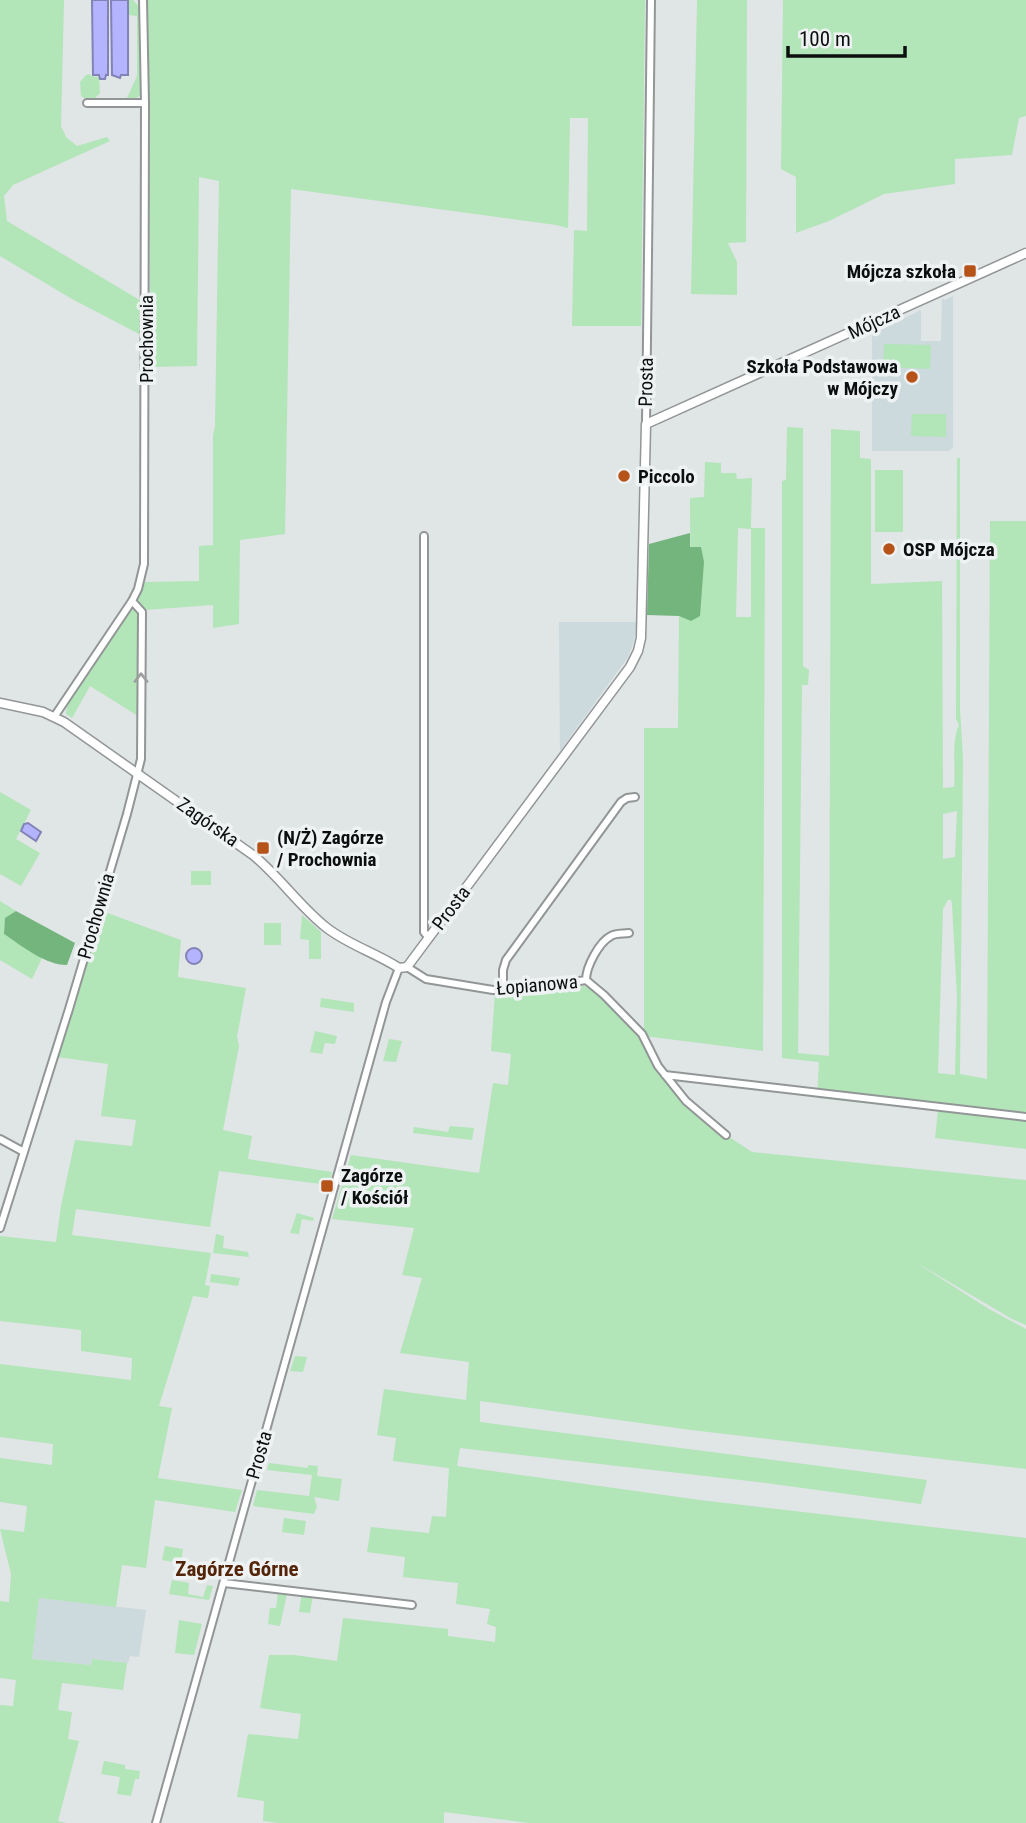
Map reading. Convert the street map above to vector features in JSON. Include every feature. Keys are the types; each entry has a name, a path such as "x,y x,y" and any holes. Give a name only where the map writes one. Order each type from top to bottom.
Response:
{"street":[{"name":"Prochownia","path":"54,717 132,601 142,576 145,552 143,0"},
{"name":"Prosta","path":"156,1823 386,1002 403,968 429,938 630,667 638,651 643,605 651,0"},
{"path":"88,103 145,103"},
{"name":"Mójcza","path":"646,424 1026,253"},
{"path":"424,536 424,932 429,938"},
{"name":"Prochownia","path":"0,1228 69,1009 141,760 142,619 139,607 132,601"},
{"name":"Zagórska","path":"0,703 54,717 253,855 326,927 356,946 403,968"},
{"path":"503,990 503,970 511,953 621,802 635,797"},
{"path":"586,980 589,963 608,938 614,934 629,933"},
{"name":"Łopianowa","path":"403,968 426,979 503,990 586,980 642,1034 651,1055 686,1101 706,1121 726,1135"},
{"path":"665,1075 1026,1117"},
{"path":"0,1139 24,1152"},
{"path":"223,1583 412,1605"}],"shaded area":[{"name":"Szkoła Podstawowa w Mójczy","path":"953,296 953,447 949,451 872,451 872,334 921,310 921,341 941,341 942,298 945,300"},
{"path":"559,622 637,622 628,657 560,751"},
{"path":"39,1598 146,1610 139,1657 130,1656 128,1663 92,1659 91,1665 32,1659"}],"green space":[{"path":"0,0 64,0 61,126 66,137 77,146 107,137 110,141 13,185 4,196 7,221 143,302 143,336 72,299 0,256"},
{"path":"129,0 133,0 141,9 142,89 141,95 132,100 127,98 137,76 137,16 129,15"},
{"path":"147,0 645,0 641,326 572,326 574,230 587,231 588,118 570,118 568,228 291,189 285,534 240,540 239,624 213,628 213,605 145,610 137,600 145,582 199,581 199,546 213,545 215,427 219,181 199,177 197,366 151,367"},
{"path":"697,0 747,0 746,242 728,243 737,262 737,295 691,294"},
{"path":"783,0 1026,0 1026,116 1019,118 1012,155 955,159 955,184 884,194 829,221 796,233 796,177 781,169"},
{"path":"90,74 99,77 100,93 94,99 87,100 81,96 80,82"},
{"path":"884,344 931,345 930,369 883,367"},
{"path":"912,414 946,414 946,437 911,436"},
{"path":"787,427 803,428 803,666 809,670 808,685 802,685 798,1053 829,1056 831,429 860,431 860,458 871,459 871,584 942,581 943,788 954,787 954,747 959,725 956,719 957,458 960,458 960,709 963,759 960,1074 987,1079 990,521 1026,521 1026,1149 935,1138 938,1111 817,1098 819,1062 782,1058 782,481 786,480","holes":["957,811 955,857 943,859 943,814","948,900 951,900 952,904 957,997 955,1075 938,1073 943,909"]},
{"path":"705,462 721,463 721,473 736,473 737,479 752,478 751,528 765,528 763,1051 644,1036 644,728 678,728 679,616 691,620 690,498 704,497","holes":["738,528 751,529 751,617 736,617"]},
{"path":"875,470 903,470 903,532 875,532"},
{"path":"690,533 690,547 701,547 704,562 700,616 691,621 679,616 647,615 649,544"},
{"path":"135,608 140,615 138,716 90,686 72,718 66,714 68,701 131,609"},
{"path":"0,792 31,810 16,839 40,853 21,886 0,874"},
{"path":"191,871 211,871 211,885 191,885"},
{"path":"0,901 16,911 5,919 4,934 42,958 32,979 0,960"},
{"path":"16,911 75,943 67,965 50,962 4,934 5,918"},
{"path":"102,911 181,940 178,977 246,988 237,1037 239,1046 223,1130 252,1136 248,1159 332,1172 329,1185 219,1171 210,1227 76,1209 72,1235 211,1253 205,1285 210,1286 208,1298 193,1296 159,1406 172,1408 158,1478 242,1490 235,1512 155,1500 146,1568 122,1565 116,1607 39,1598 32,1659 91,1665 92,1659 127,1663 123,1690 62,1683 58,1710 72,1712 68,1739 79,1741 58,1821 66,1823 0,1823 0,1705 13,1706 16,1680 0,1678 0,1601 9,1602 11,1574 0,1529 24,1532 27,1506 0,1502 0,1458 52,1465 53,1444 0,1437 0,1364 131,1380 132,1358 81,1351 81,1330 0,1321 0,1236 56,1242 75,1140 132,1146 136,1120 101,1116 108,1064 57,1057"},
{"path":"302,915 321,932 321,959 309,959 309,940 300,939"},
{"path":"264,923 281,923 281,945 264,945"},
{"path":"584,986 605,1000 636,1031 653,1066 685,1103 722,1135 752,1152 1026,1180 1026,1325 912,1260 1026,1329 1026,1469 691,1430 480,1401 480,1422 927,1480 921,1504 758,1482 460,1448 457,1466 700,1500 1026,1538 1026,1823 529,1823 444,1812 444,1823 279,1823 263,1821 264,1801 237,1797 248,1734 298,1739 301,1714 260,1708 269,1655 294,1655 337,1661 343,1618 448,1629 448,1636 495,1642 496,1627 487,1624 490,1609 456,1604 458,1583 403,1577 405,1557 367,1552 371,1527 429,1533 432,1516 446,1517 449,1468 393,1461 396,1438 377,1435 384,1389 466,1400 469,1362 400,1353 422,1278 402,1275 414,1228 332,1219 351,1155 479,1173 493,1083 508,1085 511,1054 491,1051 495,993 520,994"},
{"path":"321,998 354,1003 354,1012 320,1007"},
{"path":"315,1031 337,1036 335,1044 325,1043 322,1054 310,1052"},
{"path":"389,1039 402,1041 396,1062 383,1061"},
{"path":"450,1126 474,1128 472,1140 413,1133 414,1127 448,1132"},
{"path":"297,1213 314,1218 313,1221 302,1219 299,1234 290,1233"},
{"path":"216,1234 224,1236 223,1248 248,1252 249,1257 213,1253"},
{"path":"211,1274 240,1278 238,1286 210,1282"},
{"path":"295,1356 307,1357 303,1372 290,1371"},
{"path":"269,1463 308,1468 308,1465 318,1466 317,1476 342,1479 339,1501 314,1497 317,1507 314,1514 253,1506 257,1490 309,1496 312,1475 267,1470"},
{"path":"284,1518 306,1521 304,1535 282,1532"},
{"path":"165,1546 183,1549 181,1563 162,1560"},
{"path":"172,1580 189,1583 188,1594 203,1597 207,1585 213,1586 209,1600 169,1594"},
{"path":"278,1593 287,1594 280,1626 268,1624 270,1608 276,1608"},
{"path":"302,1593 313,1595 310,1613 299,1612"},
{"path":"179,1620 202,1624 194,1655 175,1653"},
{"path":"104,1761 140,1771 131,1796 117,1794 120,1777 101,1774"}],"water":[{"path":"92,0 108,0 108,75 105,79 93,75"},
{"path":"111,0 128,0 128,75 121,75 120,78 112,75"},
{"path":"28,823 41,832 36,841 21,831 24,824"},
{"path":"194,948 200,950 200,962 194,964 188,962 186,956 188,950"}],"place":[{"name":"Mójcza szkoła","path":"970,271"},
{"name":"Szkoła Podstawowa w Mójczy","path":"912,377"},
{"name":"Piccolo","path":"624,476"},
{"name":"OSP Mójcza","path":"889,549"},
{"name":"(N/Ż) Zagórze / Prochownia","path":"263,848"},
{"name":"Zagórze / Kościół","path":"327,1186"}],"district":[{"name":"Zagórze Górne","path":"237,1569"}]}
